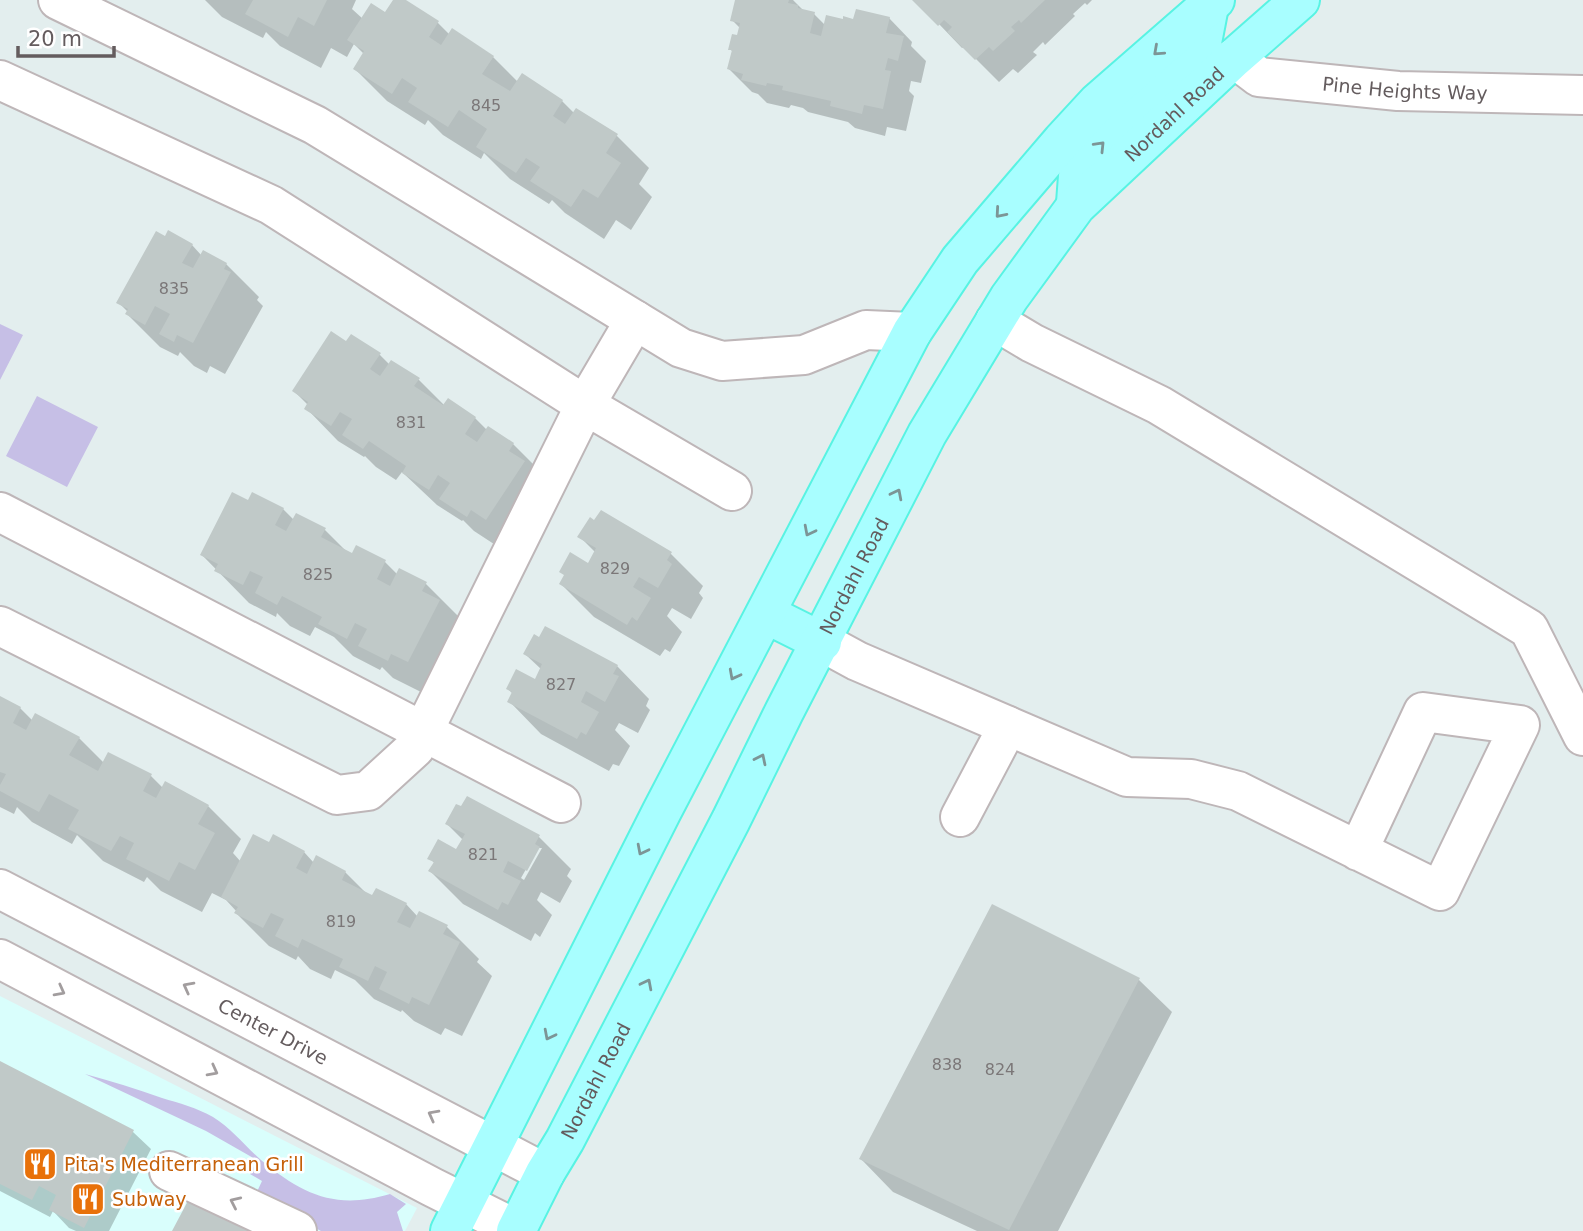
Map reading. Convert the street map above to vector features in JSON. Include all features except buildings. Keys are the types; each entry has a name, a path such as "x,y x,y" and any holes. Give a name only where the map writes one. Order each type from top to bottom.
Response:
{"main road":[{"path":"1234,58 1254,0"},
{"name":"Nordahl Road","path":"516,1230 572,1128 927,434 1009,298 1076,206 1300,0"},
{"path":"1076,206 1078,176 1094,151 1200,53 1210,2"},
{"path":"458,1217 662,811 912,332 960,260 1062,141 1098,102 1136,71 1210,2"},
{"path":"766,614 822,642"}],"street":[{"path":"58,0 315,125 681,348 722,361 804,355 866,330 912,332"},
{"name":"Pine Heights Way","path":"1234,58 1259,77 1398,91 1583,95"},
{"path":"0,80 271,205 585,405 732,491"},
{"path":"0,626 337,795 368,791 415,748 585,405 635,320"},
{"path":"995,321 1032,343 1159,405 1529,629 1583,736"},
{"path":"0,512 561,803"},
{"path":"822,642 857,661 1127,777 1191,779 1238,791 1358,851 1440,891 1520,725 1423,712 1358,851"},
{"path":"960,817 1008,726"},
{"name":"Center Drive","path":"0,889 545,1173"},
{"path":"0,959 432,1187 458,1217 516,1230"},
{"path":"169,1171 297,1231"}],"shaded area":[{"path":"0,324 23,335 0,380"},
{"path":"37,396 98,427 67,487 6,456"},
{"path":"0,996 417,1208 405,1231 0,1231"},
{"path":"85,1074 188,1106 213,1117 276,1172 321,1196 353,1200 390,1194 406,1204 397,1212 403,1231 321,1231 255,1196 262,1181 250,1174 257,1160 206,1131"}],"place":[{"name":"Pita's Mediterranean Grill","path":"40,1164"},
{"name":"Subway","path":"88,1199"}]}
